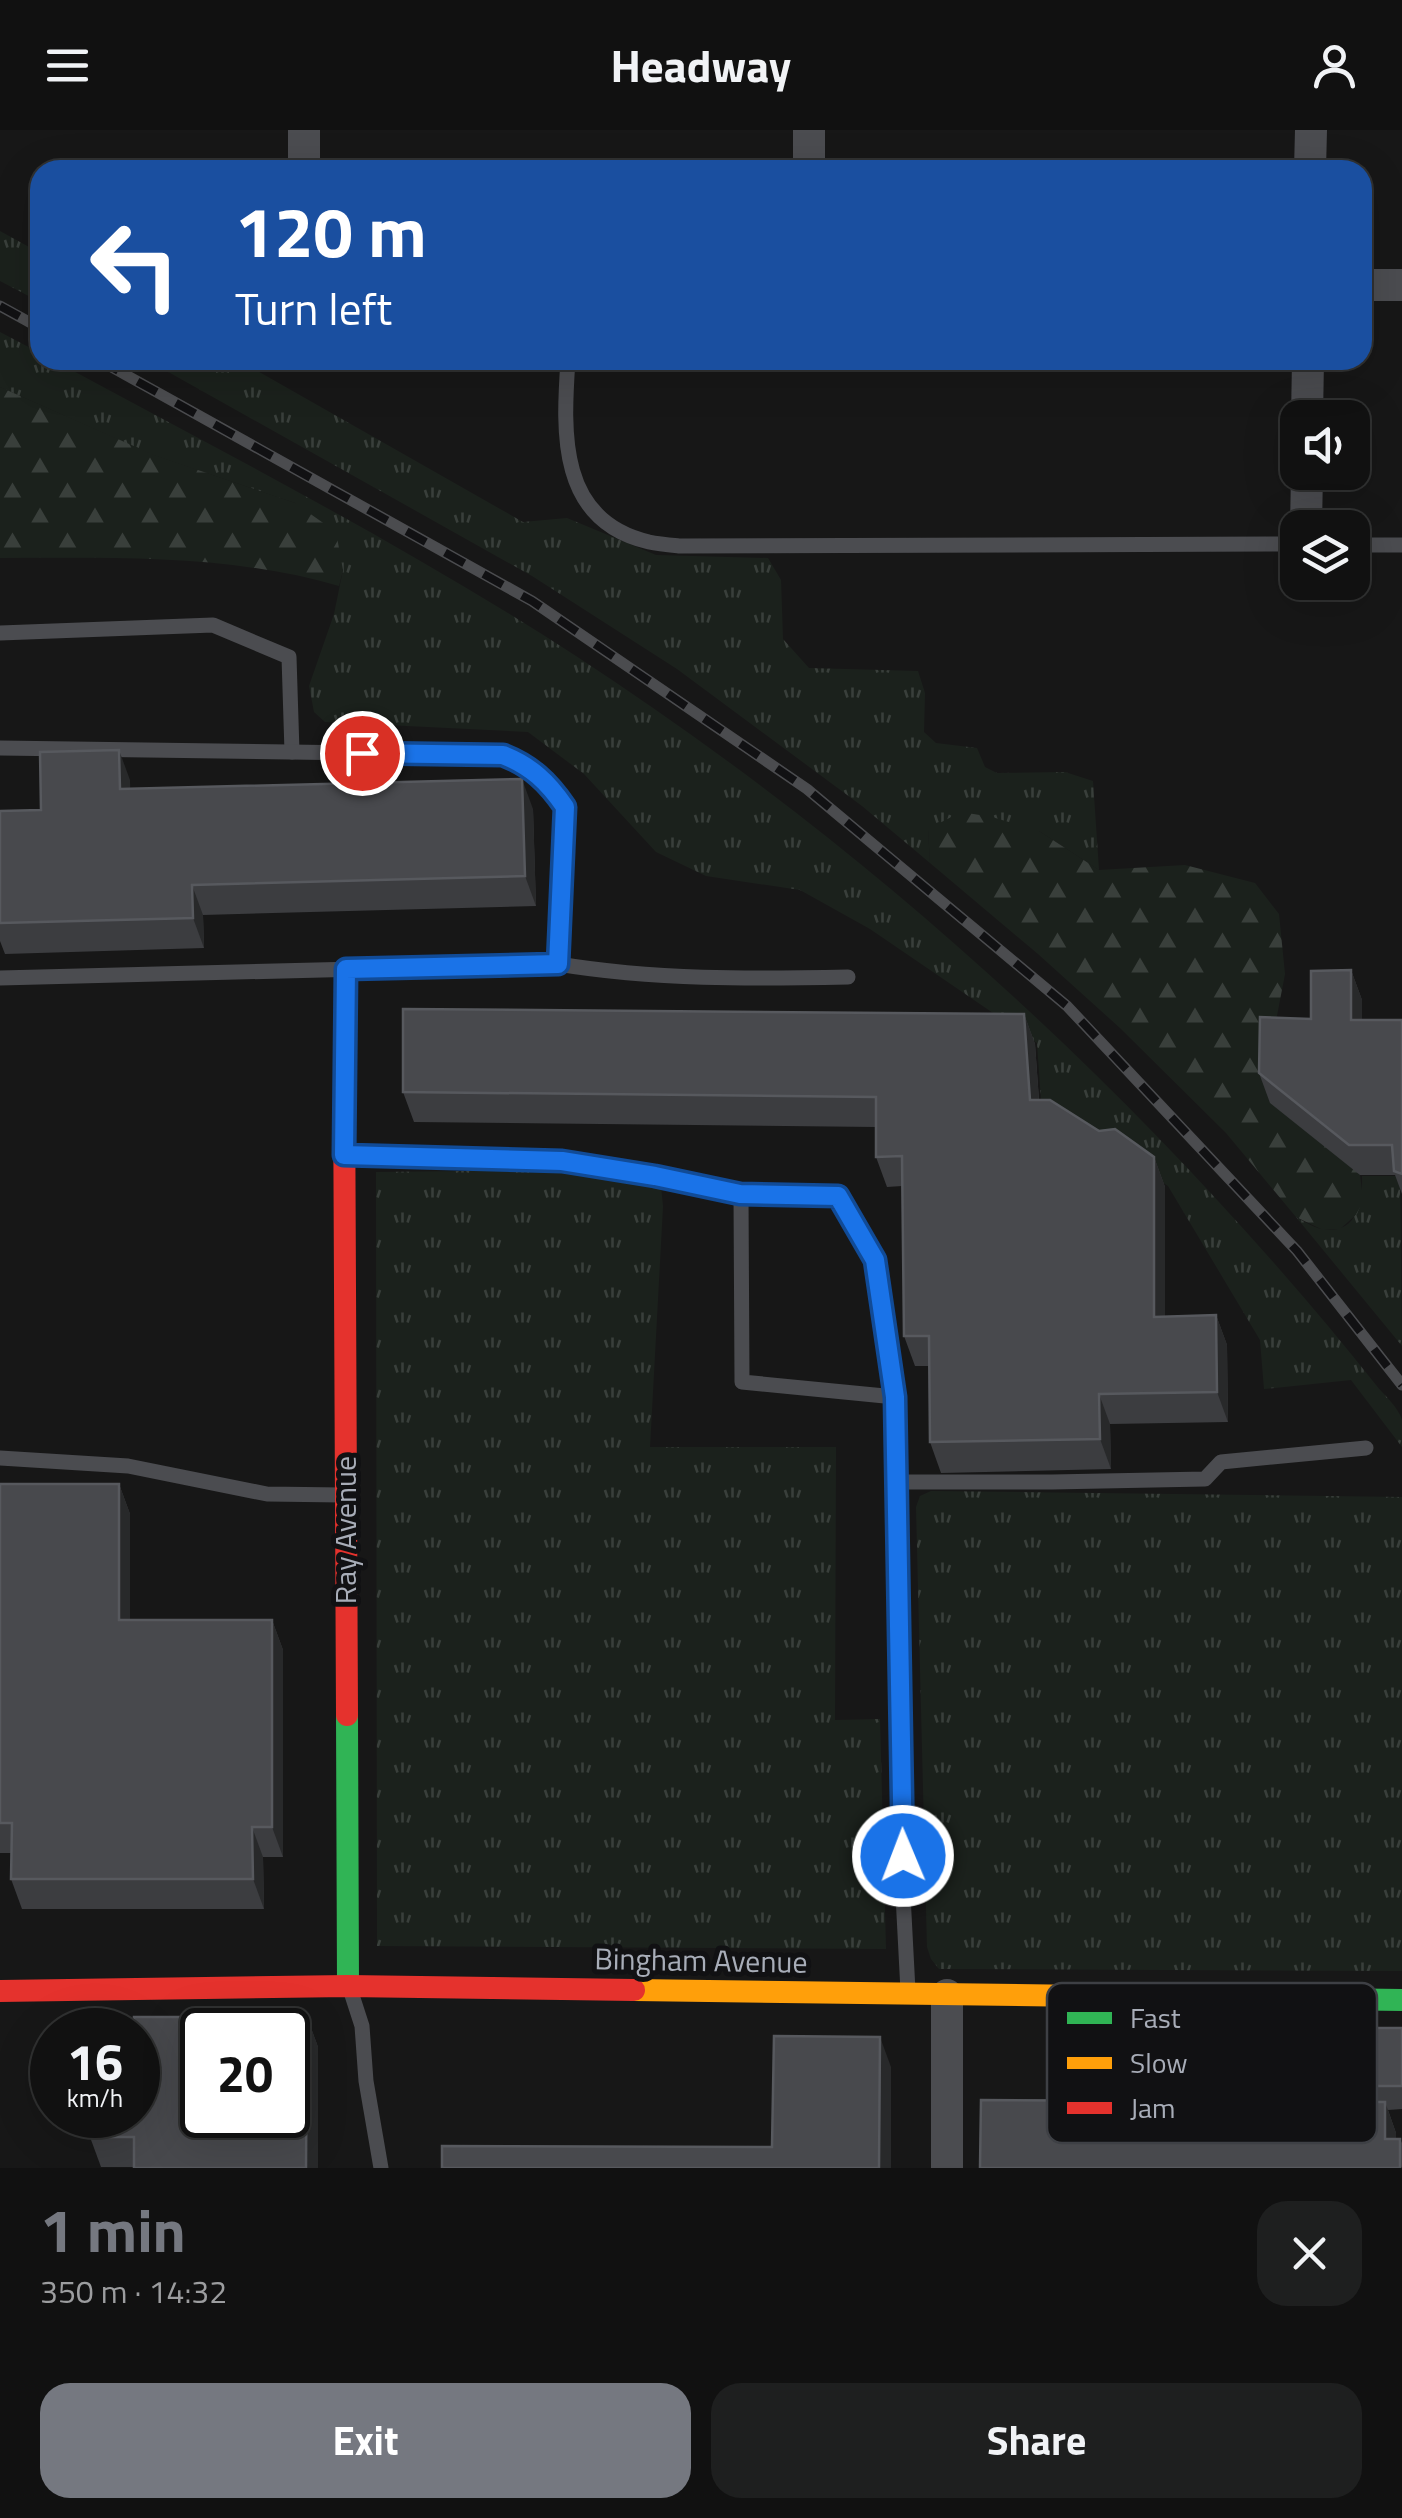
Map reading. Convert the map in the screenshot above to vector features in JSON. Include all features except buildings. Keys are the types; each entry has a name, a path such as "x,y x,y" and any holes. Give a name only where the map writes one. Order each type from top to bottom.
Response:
{"street":[{"path":"304,130 304,160"},
{"path":"809,130 809,160"},
{"path":"1310,130 1310,160"},
{"path":"1372,285 1402,285"},
{"path":"1308,370 1308,400"},
{"name":"Ray Avenue","path":"344,1074 348,1986"},
{"name":"Bingham Avenue","path":"0,1992 348,1986 1047,1996"},
{"path":"947,1995 947,2168"},
{"name":"Bingham Avenue","path":"1377,2000 1402,2000"}],"lane":[{"path":"567,370 566,443 585,500 605,521 647,542 680,546 1280,544"},
{"path":"1370,545 1402,546"},
{"path":"0,632 213,626 289,657 292,752"},
{"path":"0,748 503,755 522,762 536,772 565,807 558,964"},
{"path":"0,978 558,964 653,977 848,977"},
{"path":"344,1074 346,969"},
{"path":"344,1155 562,1161 740,1194 838,1196 875,1260 895,1397 908,1994"},
{"path":"740,1194 742,1382 895,1397"},
{"path":"897,1482 1205,1478 1221,1462 1366,1448"},
{"path":"0,1458 128,1466 266,1494 346,1496"},
{"path":"348,1986 362,2026 366,2081 381,2168"}],"green space":[{"path":"0,231 30,248 30,297 0,281"},
{"path":"0,332 30,348 30,370 72,370 383,539 513,616 672,721 766,790 946,936 1115,1094 1196,1177 1395,1406 1402,1420 1402,1447 1351,1380 1264,1389 1260,1340 1168,1186 1126,1158 1043,1129 1037,1043 870,929 800,890 706,876 656,852 584,774 528,732 325,722 314,712 309,686 334,614 343,570 295,503 153,455 0,387"},
{"path":"165,370 256,370 523,522 567,518 656,555 768,558 781,580 783,639 809,668 918,671 925,693 924,732 936,743 977,748 985,767 997,773 1065,772 1093,781 1099,870 1039,831 928,830 930,863 862,806 677,669 532,576"},
{"path":"0,387 154,455 295,503 336,532 343,570 339,586 214,563 0,558"},
{"path":"961,812 1039,831 1099,870 1185,865 1255,883 1279,914 1285,974 1271,1047 1360,1175 1363,1199 1357,1214 1340,1229 1323,1230 1296,1217 1226,1133 1120,1028 930,863 928,829"},
{"path":"569,1170 661,1187 650,1447 836,1447 835,1720 880,1719 886,1949 377,1946 376,1172"},
{"path":"1362,1176 1400,1176 1402,1346 1296,1217 1322,1229 1345,1226 1356,1213"},
{"path":"931,1491 1402,1497 1402,1971 939,1969 927,1947 916,1507 920,1496"}],"railway":[{"path":"0,306 30,322"},
{"path":"117,370 532,601 807,789 1067,1006 1297,1251 1402,1385"}],"traffic: fast":[{"path":"347,1715 348,1986"},
{"path":"1377,2000 1402,2000"}],"traffic: slow":[{"path":"634,1990 1047,1995"}],"traffic: jam":[{"path":"344,1074 347,1715"},
{"path":"0,1991 348,1986 634,1990"}],"route":[{"path":"362,753 503,755 536,772 565,807 560,925 558,964 346,969 344,1155 562,1161 740,1194 838,1196 875,1260 895,1397 903,1856"}]}
